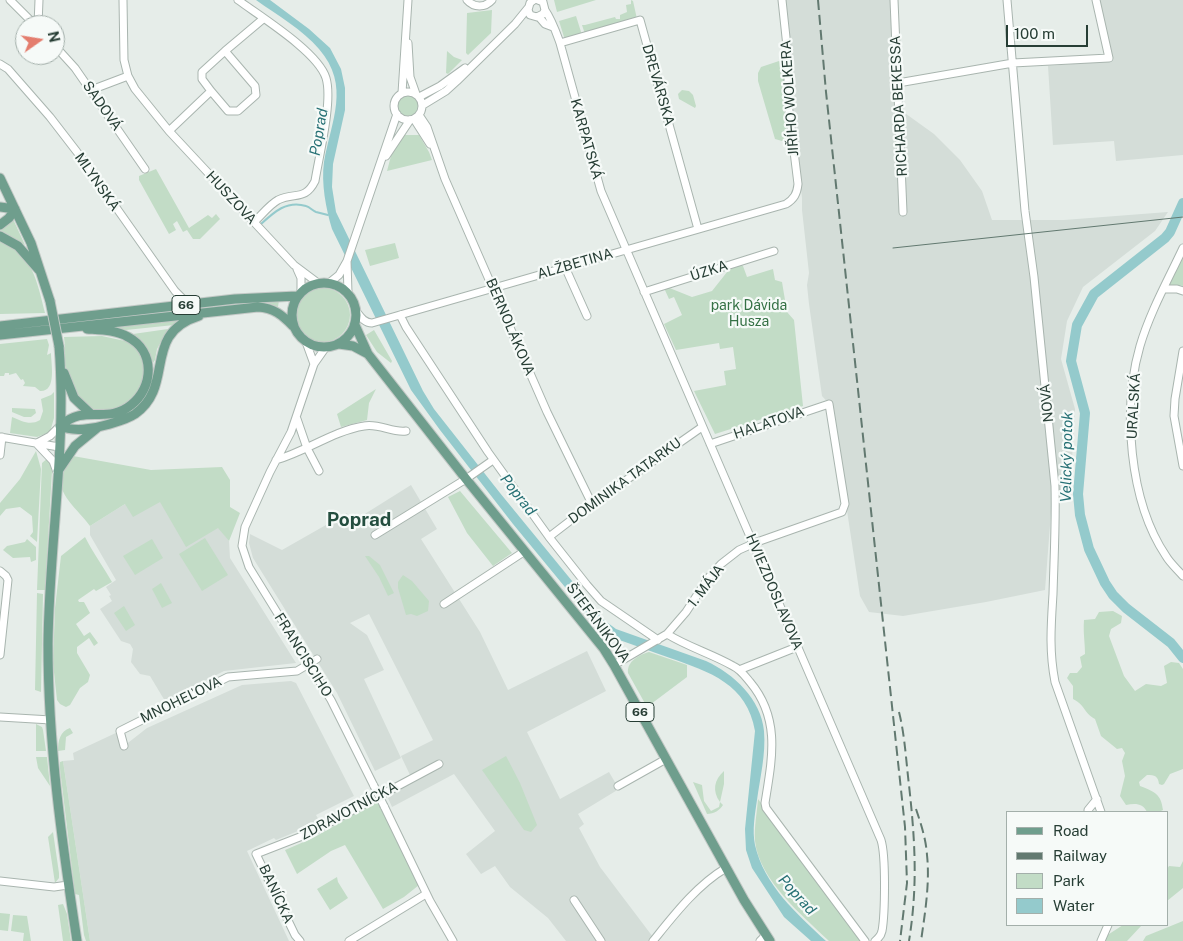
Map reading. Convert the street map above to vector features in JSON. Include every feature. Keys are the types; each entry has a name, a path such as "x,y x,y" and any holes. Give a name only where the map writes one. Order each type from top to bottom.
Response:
{"main road":[{"path":"0,178 31,243 42,274 50,301 59,346 60,426 48,642 50,720 68,885 77,941"},
{"path":"0,207 15,210"},
{"path":"0,225 15,210"},
{"path":"0,236 18,246 42,274"},
{"name":"66","path":"0,326 299,293 318,283 329,282"},
{"path":"329,282 340,286 348,293"},
{"path":"293,326 292,312 299,293"},
{"name":"66","path":"348,293 354,302 356,311 355,325"},
{"name":"66","path":"0,335 258,307 268,308 283,315 298,335 306,342"},
{"path":"60,426 65,428 98,428 135,414 150,397 157,383 163,346 175,328 188,320 217,310"},
{"path":"0,322 28,323"},
{"path":"339,344 348,336 355,325"},
{"name":"ŠTEFÁNIKOVA","path":"355,325 368,354 469,477 525,551 592,633 614,664 765,939"},
{"path":"60,426 82,414 110,415 122,411 140,395 147,384 149,372 148,361 144,352 137,344 125,336 112,332 67,328"},
{"path":"306,342 313,346 326,347 339,344 353,346 368,354"},
{"path":"60,366 74,398 91,414"},
{"path":"57,472 75,446 98,428"},
{"path":"58,447 75,446"}],"street":[{"path":"10,0 24,14 32,12 39,4"},
{"path":"91,90 128,76 124,60 123,0"},
{"path":"238,0 309,54 321,66 328,90 327,109 315,181 310,190 302,195 278,200 254,222"},
{"path":"402,93 408,0"},
{"path":"467,0 473,6 489,4 492,0"},
{"path":"380,165 423,105 446,90 485,54 515,24 534,0"},
{"name":"JIŘÍHO WOLKERA","path":"782,0 788,56 788,103 798,184 796,196"},
{"name":"RICHARDA BEKESSA","path":"894,0 904,212"},
{"name":"NOVÁ","path":"1007,0 1025,211 1034,277 1056,486 1050,638 1051,661 1055,682 1101,811"},
{"path":"898,82 1013,63 1109,58 1096,0"},
{"path":"515,24 536,16 544,4"},
{"name":"KARPATSKÁ","path":"544,4 552,19 553,27 560,43 597,178 626,249"},
{"path":"528,8 529,13 553,27"},
{"path":"225,51 255,86 256,95 238,112 228,111 202,79 202,72 225,51 259,22 263,20"},
{"name":"DREVÁRSKA","path":"560,43 640,20 698,229"},
{"path":"407,24 410,77 423,105"},
{"path":"414,118 403,119 397,114 394,108 398,96 402,93 410,92 418,95 440,86 485,54"},
{"name":"SADOVÁ","path":"65,57 91,90 145,169"},
{"name":"MLYNSKÁ","path":"0,64 8,69 50,117 175,290 189,304"},
{"name":"HUSZOVA","path":"128,76 135,89 169,131 294,265 318,283"},
{"path":"169,131 211,91"},
{"path":"329,282 339,275 347,261 397,114"},
{"name":"BERNOLÁKOVA","path":"414,118 427,127 452,194 493,288 552,422 592,504"},
{"name":"ALŽBETINA","path":"356,311 363,319 372,323 786,204 796,196"},
{"name":"URALSKÁ","path":"1183,248 1148,324 1137,360 1130,420 1131,447 1149,524 1166,556 1183,576"},
{"name":"HVIEZDOSLAVOVA","path":"626,249 882,843 884,852 883,914 881,934 875,941"},
{"name":"ÚZKA","path":"644,292 774,251"},
{"path":"347,261 348,293"},
{"name":"HUSZOVA","path":"294,265 301,278 299,293"},
{"path":"565,267 587,316"},
{"path":"1164,289 1178,288 1183,291"},
{"path":"400,315 411,335 493,460 549,537 601,600 656,641"},
{"path":"306,342 314,364"},
{"name":"FRANCISCIHO","path":"326,347 314,364 296,419 245,527 242,546 249,567 331,700 426,894 442,925 453,941"},
{"path":"1183,352 1176,391 1174,416 1183,464"},
{"name":"HALATOVA","path":"710,444 829,404 845,504"},
{"path":"296,419 318,471"},
{"path":"276,460 341,432 368,425 381,426 400,432 406,431"},
{"path":"37,444 50,436 60,426"},
{"name":"DOMINIKA TATARKU","path":"549,537 592,504 702,427"},
{"path":"0,455 1,437 58,447"},
{"path":"37,444 53,461 57,472"},
{"path":"374,535 469,477 493,460"},
{"name":"1. MÁJA","path":"614,664 667,634 686,612 716,569 740,550 753,543 842,512 845,504"},
{"path":"444,604 525,551"},
{"path":"0,571 8,580 0,655"},
{"path":"667,634 739,670 761,697 772,729 766,808 864,940"},
{"path":"739,670 797,647"},
{"name":"MNOHEĽOVA","path":"124,746 120,730 228,677 297,670 317,659"},
{"path":"0,717 50,720"},
{"path":"618,786 666,759"},
{"name":"ZDRAVOTNÍCKA","path":"256,854 310,833 439,764"},
{"path":"1088,811 1097,799"},
{"name":"BANÍCKA","path":"256,854 295,938 300,941"},
{"path":"653,941 695,893 715,874 726,868"},
{"path":"0,881 54,887 68,885"},
{"path":"349,941 426,894"},
{"path":"574,900 601,941"},
{"path":"1101,941 1108,926"}],"shaded area":[{"path":"785,0 896,0 902,111 934,134 960,160 982,191 992,220 1064,220 1168,212 1155,231 1083,287 1067,321 1061,359 1075,409 1070,493 1052,499 1045,590 903,616 869,612 860,596 831,406 822,396 809,304 807,285 809,273 792,110 792,56"},
{"path":"1098,0 1183,0 1183,155 1116,161 1114,141 1053,145 1048,66 1110,61"},
{"path":"411,485 437,529 421,539 480,632 508,690 587,651 606,691 527,732 560,799 609,772 619,789 578,814 584,824 579,828 600,867 656,941 566,941 548,918 510,887 495,866 481,874 466,854 495,831 454,774 392,807 384,789 410,775 401,756 433,740 369,614 350,623 367,635 384,670 364,679 401,758 375,771 337,693 253,558 249,543 250,534 282,550 347,513 352,522"},
{"path":"160,501 219,527 229,541 230,558 296,663 224,671 165,701 150,676 140,674 131,662 133,649 130,644 121,641 100,609 112,601 106,587 116,580 90,535 90,526 125,504"},
{"path":"291,681 296,683 354,796 316,815 320,822 276,840 274,838 247,851 289,941 90,941 63,761 74,760 73,753 120,731 124,746 147,728 242,685"}],"green space":[{"path":"554,0 596,0 557,12"},
{"path":"631,0 633,1 637,19 585,34 582,25 615,17 620,19 620,15 627,12 626,5 631,4"},
{"path":"492,10 491,33 468,55 466,53 467,13"},
{"path":"576,16 582,35 569,38 564,37 559,21"},
{"path":"447,51 454,57 462,60 448,74 446,73"},
{"path":"779,61 784,62 784,107 787,139 782,141 775,139 758,81 758,73 761,67"},
{"path":"682,90 689,91 693,95 695,108 679,99 678,94"},
{"path":"408,94 416,97 419,105 416,113 408,116 400,113 397,105 400,97"},
{"path":"403,135 419,135 432,160 387,171 391,156"},
{"path":"156,169 189,228 208,215 212,218 216,214 220,219 200,239 193,239 187,230 183,232 177,221 173,224 176,230 169,234 139,180 139,176"},
{"path":"13,219 25,245 0,230"},
{"path":"0,239 11,245 27,261 36,280 45,313 0,314"},
{"path":"395,243 399,258 370,266 365,250"},
{"path":"1183,256 1183,286 1169,285"},
{"name":"park Dávida Husza","path":"740,264 743,266 747,277 773,269 775,280 782,282 787,312 794,320 803,406 715,434 694,391 726,385 724,371 736,369 733,347 720,349 719,343 676,350 664,324 682,315 674,297 669,299 664,288 667,287 692,297 712,291 731,267"},
{"path":"323,288 333,290 342,296 348,305 350,315 348,325 342,334 333,340 323,342 313,340 304,334 298,325 296,315 298,305 304,296 313,290"},
{"path":"279,300 278,307 268,303 259,303 63,325 62,322 248,301"},
{"path":"184,319 174,325 126,330 110,326"},
{"path":"168,329 157,349 153,363 141,340 133,334"},
{"path":"374,330 392,361 391,363 377,352 366,335"},
{"path":"102,336 125,341 126,339 140,353 145,368 142,383 134,396 121,407 107,412 93,412 81,403 67,374 63,353 63,348 65,347 64,337"},
{"path":"47,339 49,345 47,355 51,353 52,377 49,387 40,391 35,387 23,386 25,383 23,379 21,380 16,373 9,375 9,373 5,373 4,376 0,376 0,344"},
{"path":"376,389 369,403 367,420 341,427 337,414"},
{"path":"54,392 54,418 50,432 37,437 10,433 12,417 29,423 40,420 43,411 41,399"},
{"path":"12,408 35,409 36,413 31,417 24,417 12,412"},
{"path":"36,451 41,469 37,542 30,536 33,532 32,516 20,507 6,509 0,516 0,503 20,479"},
{"path":"73,456 151,470 222,467 230,480 230,507 240,513 229,541 218,528 186,547 160,502 133,517 125,504 90,526 69,501 61,487 61,472"},
{"path":"48,458 52,471 45,590 37,590 42,463"},
{"path":"460,491 512,553 493,566 467,533 448,497"},
{"path":"85,537 112,582 96,591 94,589 78,600 79,602 84,602 90,613 76,624 84,636 90,632 98,643 94,646 89,638 77,647 77,653 90,675 88,682 80,688 70,705 66,707 57,700 53,663 55,608 61,556"},
{"path":"205,538 228,575 202,591 179,554"},
{"path":"27,539 36,547 36,560 31,562 30,557 13,558 3,550 7,546 25,542"},
{"path":"152,539 163,558 135,575 123,556"},
{"path":"365,556 369,556 380,565 394,593 388,596 379,577"},
{"path":"403,575 412,581 429,601 428,611 417,616 406,615 398,588 398,582"},
{"path":"161,583 172,603 162,608 152,589"},
{"path":"37,593 43,594 41,692 35,690"},
{"path":"124,606 135,625 126,631 114,613"},
{"path":"1113,611 1122,616 1121,623 1111,629 1109,636 1124,676 1135,691 1146,684 1161,686 1167,683 1164,666 1171,662 1179,663 1183,669 1183,769 1170,774 1162,785 1159,784 1156,776 1152,775 1147,775 1139,782 1140,786 1159,797 1163,810 1161,811 1146,811 1138,804 1126,805 1120,796 1125,776 1122,761 1125,753 1122,748 1117,749 1101,736 1095,719 1073,699 1073,686 1067,678 1070,673 1077,673 1082,667 1080,657 1085,654 1084,620 1095,619 1099,612"},
{"path":"649,652 687,665 687,677 647,707 628,673 628,669 629,665 638,657"},
{"path":"36,724 42,727 46,751 36,751"},
{"path":"70,728 73,733 66,737 65,750 58,751 60,737 64,731"},
{"path":"506,756 520,783 537,825 531,832 524,830 482,770"},
{"path":"36,757 47,757 50,786 38,768"},
{"path":"63,761 90,941 86,941 84,935 79,895 75,894 60,769 60,762"},
{"path":"724,771 724,784 720,802 717,798 715,786 718,778"},
{"path":"693,782 702,785 704,801 711,811 719,807 720,802 723,805 720,809 707,814"},
{"path":"758,799 862,941 829,941 795,909 773,883 758,855 755,841"},
{"path":"377,801 419,885 404,897 383,909 345,845 331,851 297,874 285,850 313,838"},
{"path":"53,832 59,873 59,878 55,883 48,837"},
{"path":"1183,861 1183,888 1168,900 1168,868 1180,867"},
{"path":"337,877 348,898 330,910 317,889"},
{"path":"63,904 67,914 71,941 63,941 58,905"},
{"path":"0,913 10,914 8,931 0,930"},
{"path":"13,915 27,916 31,941 23,941 24,933 11,931"},
{"path":"1183,921 1183,941 1143,941 1146,936"},
{"path":"1121,926 1141,926 1127,941 1106,941 1106,936"}],"water":[{"path":"256,0 270,0 309,29 330,48 341,69 345,88 345,110 333,164 332,187 336,212 423,391 434,409 604,620 616,629 716,666 736,680 752,698 762,719 764,731 764,748 754,822 755,845 759,860 783,898 826,941 811,941 784,917 752,868 746,850 745,829 755,731 751,715 744,702 735,691 712,675 602,632 513,524 411,390 332,229 325,196 323,170 336,104 334,76 329,63 313,42 305,35"}],"waterway":[{"name":"Velický potok","path":"1183,203 1170,232 1165,238 1094,294 1077,325 1071,361 1085,413 1078,494 1080,515 1089,549 1105,583 1113,595 1126,608 1171,643 1183,658"},
{"path":"261,224 281,208 293,205 306,206 316,212 328,215"}],"tram line":[{"path":"893,248 1183,217"}],"railway":[{"path":"818,0 826,92 905,827 907,883 900,941"},
{"path":"899,712 903,730 914,844 915,882 909,941"},
{"path":"916,809 924,837 928,866 927,898 921,941"}],"district":[{"name":"Poprad","path":"359,520"}]}
